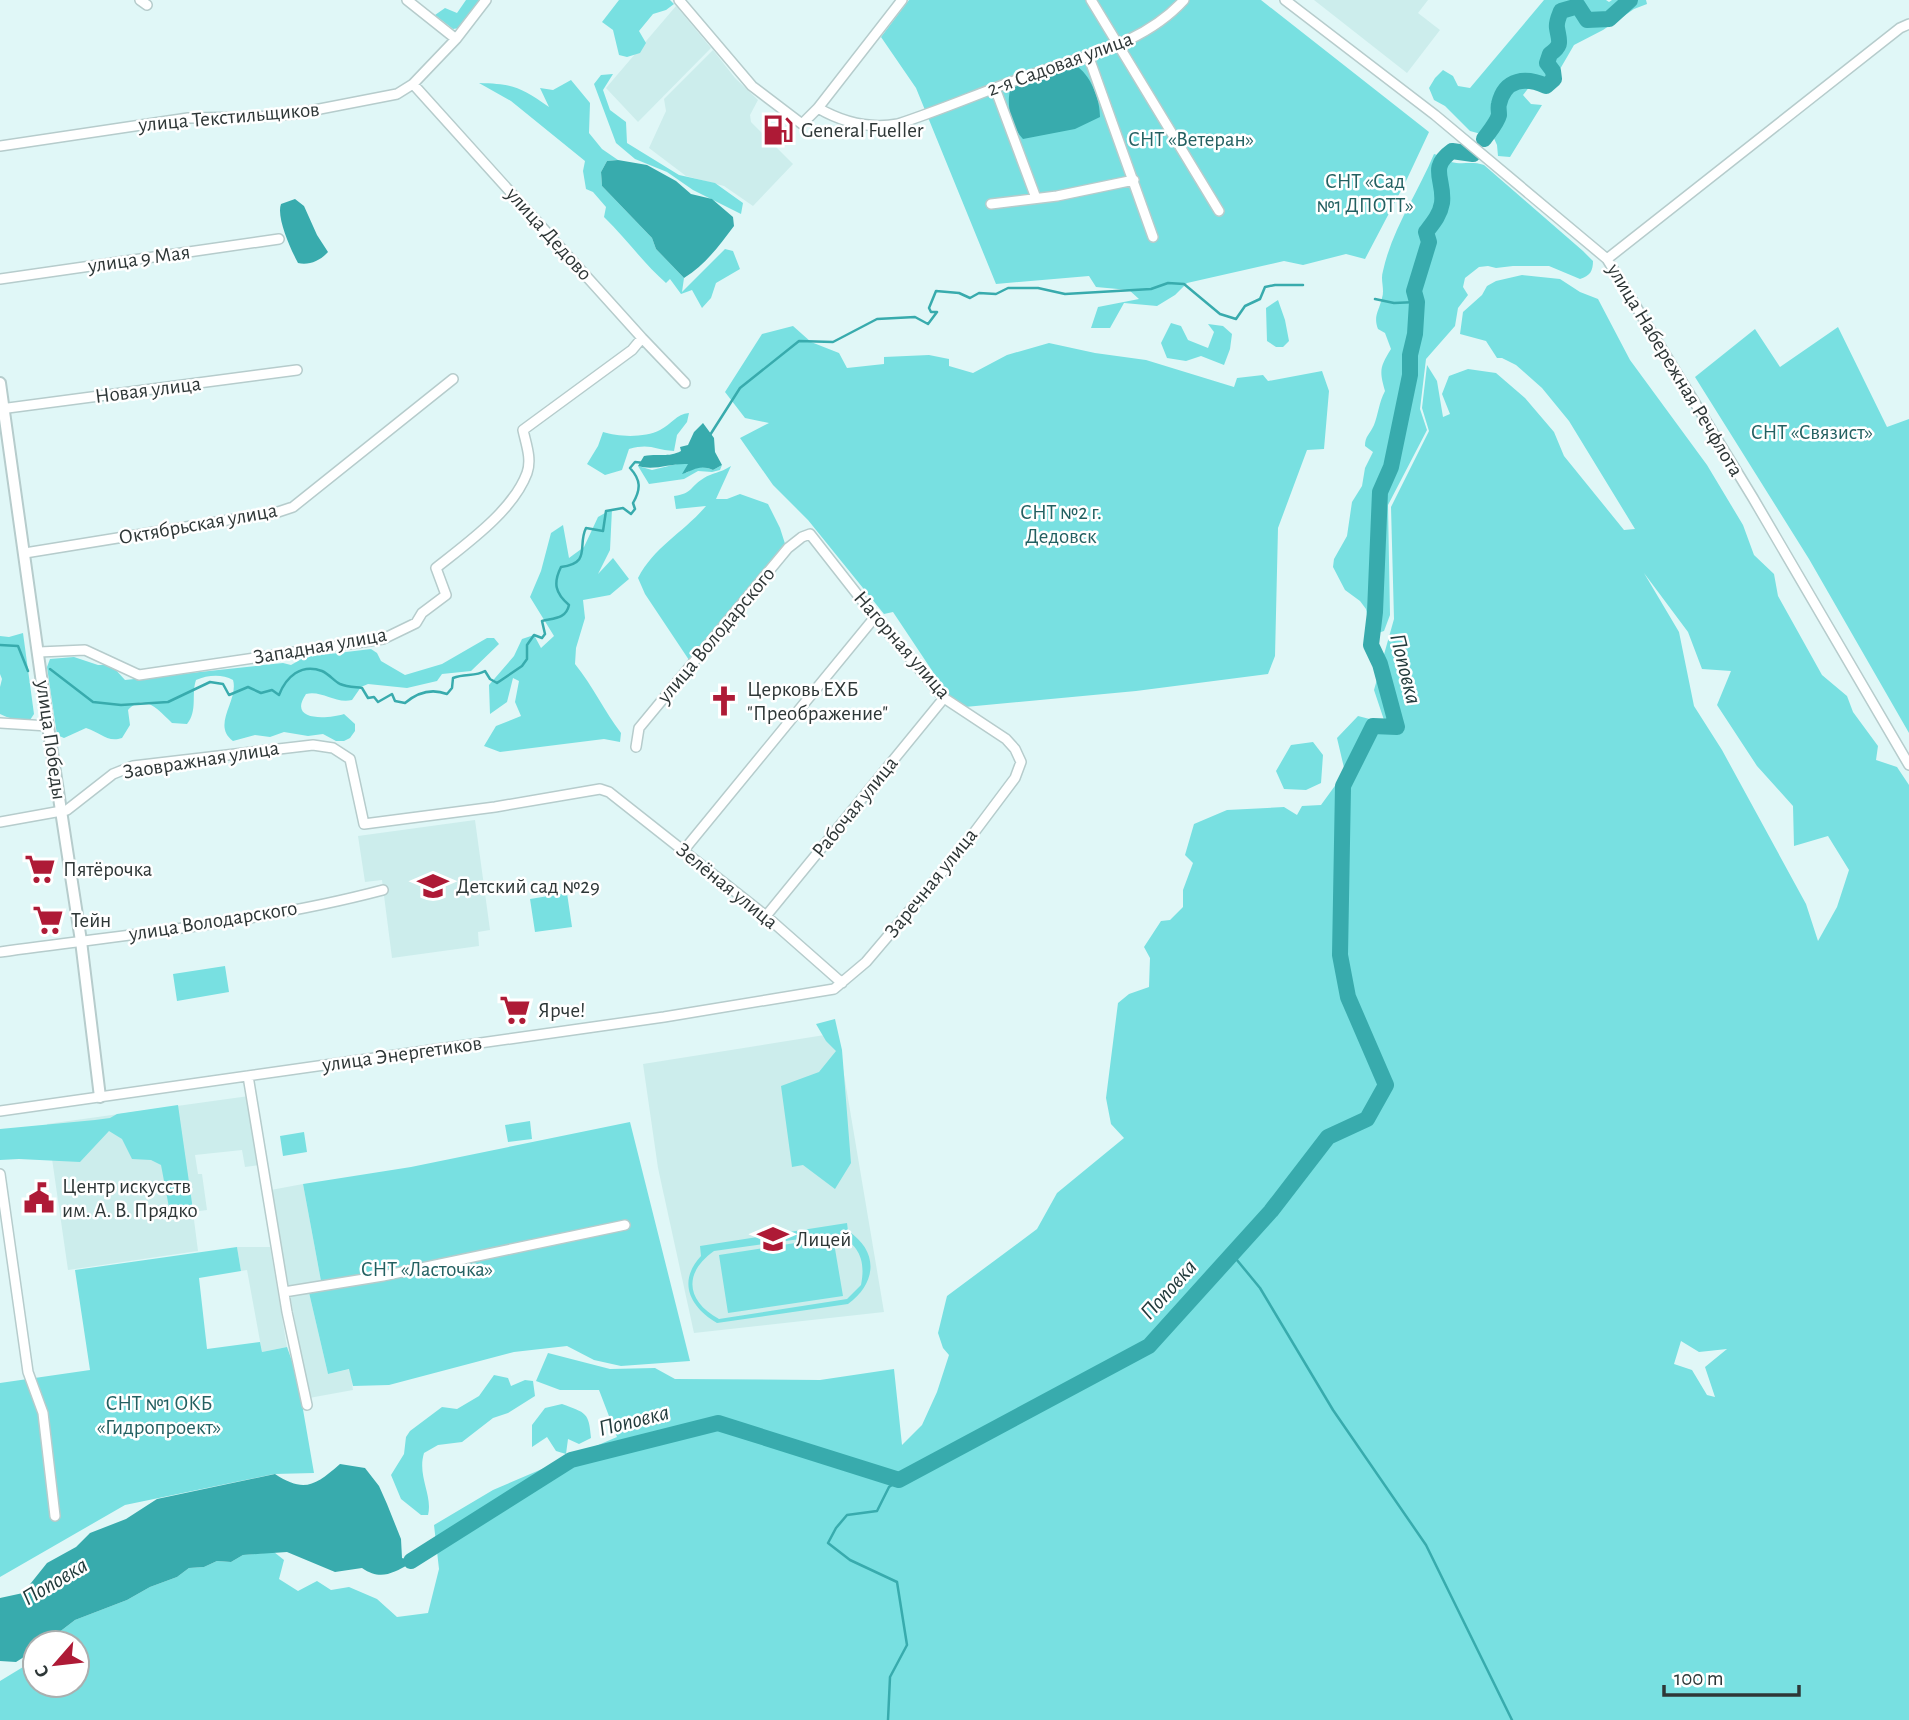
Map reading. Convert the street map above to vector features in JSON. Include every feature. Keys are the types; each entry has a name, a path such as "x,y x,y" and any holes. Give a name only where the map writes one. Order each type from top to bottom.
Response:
{"street":[{"path":"407,0 456,39"},
{"path":"413,84 456,39 486,0"},
{"path":"679,0 752,86 802,124 902,0"},
{"path":"1091,0 1219,211"},
{"name":"2-я Садовая улица","path":"820,104 846,122 887,126 929,114 1119,45 1161,21 1184,0"},
{"name":"улица Набережная Речфлота","path":"1285,0 1435,115 1607,259 1759,509 1909,765"},
{"path":"1607,259 1900,28 1909,24"},
{"path":"1088,55 1153,237"},
{"name":"улица Текстильщиков","path":"0,146 188,118 294,114 397,94 413,84"},
{"name":"улица Дедово","path":"413,84 685,383"},
{"path":"995,88 1036,198"},
{"path":"991,204 1134,180"},
{"name":"улица 9 Мая","path":"0,279 279,239"},
{"name":"Западная улица","path":"39,652 85,650 139,675 383,639 416,623 422,613 446,595 436,568 489,525 511,500 527,473 529,456 523,430 632,351 642,338"},
{"name":"Новая улица","path":"2,409 297,370"},
{"name":"Октябрьская улица","path":"25,553 278,512 293,507 453,379"},
{"name":"улица Победы","path":"0,383 81,941 100,1097"},
{"name":"Нагорная улица","path":"810,534 875,617 944,698 1006,739 1021,762 1015,778"},
{"name":"улица Володарского","path":"636,747 639,728 788,548 810,534"},
{"path":"684,850 875,617"},
{"name":"Рабочая улица","path":"766,916 944,698"},
{"path":"0,723 48,726"},
{"name":"Заовражная улица","path":"61,811 67,810 113,774 133,766 313,745 332,748 350,759"},
{"name":"Зелёная улица","path":"350,759 364,824 495,807 600,789 609,792 766,916 842,983"},
{"name":"Заречная улица","path":"842,983 866,962 953,861 1015,778"},
{"path":"0,822 61,811"},
{"name":"улица Володарского","path":"0,952 272,913 383,890"},
{"name":"улица Энергетиков","path":"0,1111 825,992 842,983"},
{"path":"248,1076 284,1292 307,1405"},
{"path":"0,1174 28,1372 43,1413 55,1516"},
{"path":"284,1292 383,1276 625,1225"}],"shaded area":[{"path":"1314,0 1428,0 1418,13 1440,30 1407,73"},
{"path":"676,6 711,48 638,122 606,88"},
{"path":"713,50 735,78 758,100 750,115 751,122 793,164 753,206 724,186 686,176 649,148 666,111 664,99"},
{"name":"Детский сад №29","path":"475,820 490,930 478,932 479,946 392,958 382,880 365,882 358,836"},
{"name":"Лицей","path":"837,1033 884,1312 694,1333 658,1168 643,1064"},
{"path":"249,1096 259,1165 245,1167 242,1150 195,1155 198,1174 202,1174 207,1210 193,1212 198,1251 68,1270 47,1124"},
{"path":"303,1184 321,1281 307,1284 328,1374 350,1369 353,1390 309,1398 271,1190"},
{"path":"237,1247 270,1247 287,1347 262,1352 247,1270 241,1271"}],"green space":[{"path":"466,0 482,0 460,28 453,29 435,15 445,8 457,13"},
{"path":"619,0 670,0 674,4 653,14 639,31 646,43 640,53 627,57 619,55 613,30 602,22"},
{"name":"СНТ «Ветеран»","path":"909,0 1261,0 1429,132 1365,259 1346,254 1303,265 1284,261 1187,283 1175,295 1157,306 1124,303 1110,328 1091,328 1098,307 1139,299 1129,290 1096,287 1089,276 996,284 916,88 881,37"},
{"path":"1544,0 1646,0 1647,4 1574,45 1556,76 1530,86 1523,95 1531,104 1542,105 1510,157 1498,156 1492,134 1470,131 1445,106 1434,100 1429,88 1443,70 1453,76 1458,86 1470,88"},
{"path":"613,74 603,90 610,110 626,122 627,143 679,175 715,183 743,203 741,214 693,190 667,172 635,159 616,143 594,84 601,75"},
{"path":"571,80 590,103 589,133 602,149 618,160 607,161 601,172 602,186 652,238 656,249 684,278 682,292 725,249 733,251 740,269 716,283 711,298 702,308 692,290 681,294 670,279 666,283 604,217 606,207 593,192 586,189 583,171 585,161 511,101 479,83 516,88 549,107 540,88 553,90"},
{"path":"1434,154 1451,162 1484,165 1583,251 1593,261 1593,265 1589,275 1580,279 1549,266 1479,267 1465,278 1463,287 1468,295 1458,308 1455,326 1426,359 1420,409 1427,430 1388,505 1390,615 1384,631 1375,634 1369,626 1366,609 1345,590 1333,567 1334,559 1347,536 1352,502 1362,486 1365,468 1373,452 1365,443 1385,391 1382,369 1391,349 1385,333 1378,329 1376,321 1383,295 1383,271 1399,226"},
{"path":"1522,275 1560,279 1580,292 1598,299 1630,360 1707,465 1743,525 1754,555 1774,574 1778,596 1822,675 1847,696 1853,712 1878,746 1876,760 1897,767 1909,785 1909,1720 0,1720 0,1681 21,1668 21,1699 91,1699 91,1629 63,1629 75,1620 127,1600 150,1587 177,1577 189,1568 204,1567 217,1561 231,1562 243,1555 274,1552 284,1560 279,1579 298,1591 317,1581 331,1590 349,1587 377,1599 397,1617 428,1613 439,1569 434,1525 493,1490 617,1437 599,1390 560,1390 536,1381 548,1353 610,1369 655,1368 675,1379 820,1380 894,1369 902,1445 922,1425 937,1392 949,1355 943,1348 938,1333 947,1296 1037,1229 1057,1193 1124,1138 1111,1124 1106,1098 1118,1003 1129,994 1149,987 1150,958 1144,947 1161,921 1170,920 1183,907 1183,890 1193,863 1185,855 1194,824 1227,810 1284,807 1297,815 1302,806 1321,805 1345,772 1337,738 1358,716 1385,723 1374,690 1394,619 1391,507 1429,431 1422,408 1427,365 1437,381 1443,417 1450,414 1442,394 1449,376 1468,369 1496,373 1525,398 1554,432 1564,456 1624,530 1635,529 1569,421 1542,388 1516,365 1497,358 1486,341 1460,334 1463,312 1482,295 1487,286","holes":["1644,573 1688,632 1702,669 1731,671 1717,705 1757,766 1793,806 1794,846 1828,836 1849,870 1837,907 1818,941 1806,904 1722,750 1694,706 1679,632","1681,1341 1699,1352 1727,1349 1705,1367 1715,1397 1707,1395 1692,1370 1674,1364"]},
{"path":"1278,300 1289,341 1283,347 1276,347 1267,341 1266,308"},
{"path":"1171,323 1181,326 1188,340 1208,348 1214,332 1208,324 1223,326 1232,334 1224,365 1201,356 1186,361 1167,358 1161,343"},
{"name":"СНТ №2 г. Дедовск","path":"793,326 811,342 839,353 847,368 884,364 884,357 929,355 949,359 949,366 973,373 1007,355 1049,343 1146,360 1234,387 1237,378 1263,375 1268,381 1322,371 1329,391 1324,449 1307,450 1278,528 1275,656 1268,674 1136,691 965,707 949,696 893,612 884,614 808,520 773,485 740,438 769,423 745,418 725,392 762,334"},
{"name":"СНТ «Связист»","path":"1838,327 1887,427 1909,419 1909,733 1809,559 1695,377 1755,329 1780,367"},
{"path":"689,413 687,422 677,435 674,451 648,447 629,449 622,470 605,475 587,464 603,432 624,436 647,434 660,430 681,415"},
{"path":"689,464 686,473 702,467 713,470 722,465 720,470 698,471 684,479 649,484 638,466 652,470"},
{"path":"731,466 716,499 727,499 740,494 768,504 787,550 691,663 645,594 638,578 652,557 706,506 676,509 674,496 685,493 704,478"},
{"path":"612,509 610,550 598,574 613,558 629,579 610,595 583,600 585,618 576,648 575,664 621,733 620,742 604,739 500,752 484,746 496,726 521,716 515,702 519,681 513,678 507,702 490,714 489,685 514,656 522,639 534,635 541,648 554,636 530,597 541,571 551,533 563,525 569,558 584,547 598,517"},
{"path":"23,633 34,714 30,720 0,714 0,636 9,637"},
{"path":"487,638 494,638 499,644 471,671 442,674 437,681 407,688 368,684 361,687 352,700 346,701 306,694 302,703 305,714 329,717 344,714 355,724 355,731 344,741 336,741 323,734 308,736 284,732 270,737 255,735 233,741 227,735 225,720 234,688 233,680 215,676 196,680 192,714 187,724 172,723 152,705 140,703 128,710 130,725 122,738 108,738 86,728 64,738 57,735 47,667 50,659 74,657 114,668 125,680 283,663 291,665 305,657 371,649 381,661 405,675 442,664"},
{"path":"1313,742 1323,755 1321,783 1306,790 1284,789 1276,771 1291,745"},
{"path":"567,893 572,927 535,932 530,899"},
{"path":"225,966 229,992 177,1001 173,974"},
{"path":"835,1019 842,1050 851,1163 835,1189 803,1165 792,1167 781,1086 819,1072 836,1051 816,1024"},
{"path":"178,1105 194,1217 171,1218 161,1165 151,1160 132,1159 122,1139 109,1131 80,1162 0,1160 0,1129 110,1118 117,1114"},
{"path":"530,1121 532,1139 508,1142 505,1125"},
{"name":"СНТ «Ласточка»","path":"630,1122 690,1361 621,1366 594,1360 567,1346 514,1352 389,1385 353,1386 349,1369 328,1374 307,1284 321,1281 303,1184 411,1167"},
{"path":"304,1132 307,1152 283,1156 280,1136"},
{"path":"847,1223 848,1231 858,1239 869,1257 869,1277 858,1296 848,1304 717,1323 694,1302 688,1284 694,1266 701,1256 700,1246","holes":["836,1234 844,1238 859,1254 862,1268 861,1285 847,1299 719,1319 708,1312 695,1295 693,1277 697,1268 714,1251"]},
{"path":"833,1237 843,1296 728,1313 719,1255"},
{"name":"СНТ №1 ОКБ «Гидропроект»","path":"237,1247 241,1271 199,1278 207,1349 260,1342 262,1352 287,1347 297,1375 314,1473 274,1474 125,1505 0,1577 0,1383 90,1370 75,1270"},
{"path":"494,1375 508,1378 511,1386 525,1380 533,1381 535,1396 508,1413 493,1418 462,1442 438,1445 424,1453 422,1470 429,1508 428,1515 421,1515 401,1499 391,1475 404,1454 406,1437 442,1407 457,1409 479,1396"},
{"path":"562,1404 585,1415 591,1438 579,1444 568,1439 566,1454 556,1451 547,1437 532,1447 532,1425 545,1408"}],"water":[{"path":"1078,67 1094,90 1100,117 1075,129 1023,139 1011,115 1011,88"},
{"path":"607,161 647,165 676,181 691,194 712,199 733,217 734,226 723,241 705,261 684,278 656,249 652,238 602,186 601,172"},
{"path":"295,199 304,206 328,252 310,263 298,263 282,225 281,204"},
{"path":"703,423 714,438 715,452 722,465 713,470 700,468 682,474 688,464 650,468 638,466 644,456 681,451 680,447 688,445 694,432"},
{"path":"340,1464 365,1468 379,1486 401,1539 402,1558 411,1561 410,1564 381,1575 362,1568 335,1572 287,1552 243,1555 231,1562 217,1561 204,1567 189,1568 177,1577 150,1587 127,1600 75,1620 63,1629 21,1629 21,1659 16,1662 0,1661 0,1598 23,1593 47,1563 76,1547 90,1533 126,1519 157,1499 275,1474 302,1485 323,1478"}],"waterway":[{"name":"Поповка","path":"1484,139 1498,118 1499,105 1506,89 1524,81 1546,86 1554,79 1553,71 1547,63 1550,54 1558,45 1557,24 1561,11 1578,6 1587,20 1609,19 1630,0"},
{"name":"Поповка","path":"411,1561 571,1460 718,1423 899,1480 1149,1346 1271,1211 1328,1137 1367,1119 1386,1085 1348,997 1340,955 1343,786 1373,726 1397,727 1380,664 1371,645 1380,492 1391,467 1410,375 1417,302 1414,291 1429,242 1426,232 1438,215 1442,203 1439,169 1445,157 1452,151 1473,154"},
{"path":"710,435 740,388 799,341 833,342 877,319 915,317 928,324 937,312 931,312 929,308 936,291 959,293 970,298 979,293 996,294 1008,288 1038,288 1065,294 1151,289 1168,283 1184,284 1220,314 1236,319 1245,306 1260,299 1265,287 1303,285"},
{"path":"1375,299 1394,303 1417,302"},
{"path":"50,669 93,702 121,705 168,702 210,682 223,684 229,695 248,687 261,693 272,690 279,695 290,677 307,669 322,671 343,685 362,688 368,698 374,697 378,702 392,694 395,701 405,703 425,692 447,694 452,688 453,678 485,671 490,679 497,683 522,666 527,659 527,645 534,635 542,638 545,634 542,621 559,617 567,610 569,605 558,592 557,578 561,567 571,565 580,558 586,528 603,531 606,511 623,508 631,514 635,509 633,503 639,485 630,468 635,462 644,463"},
{"path":"0,645 18,646 28,671"},
{"path":"1232,1254 1260,1288 1333,1410 1426,1545 1512,1720"},
{"path":"888,1720 890,1677 907,1645 897,1582 850,1560 828,1543 847,1515 877,1511 889,1487 899,1480"}],"place":[{"name":"General Fueller","path":"778,130"},
{"name":"Церковь ЕХБ \"Преображение\"","path":"724,701"},
{"name":"Пятёрочка","path":"40,869"},
{"name":"Детский сад №29","path":"433,886"},
{"name":"Тейн","path":"48,920"},
{"name":"Ярче!","path":"515,1010"},
{"name":"Центр искусств им. А. В. Прядко","path":"39,1198"},
{"name":"Лицей","path":"773,1239"}],"park label":[{"name":"СНТ «Сад №1 ДПОТТ»","path":"1365,193"}]}
